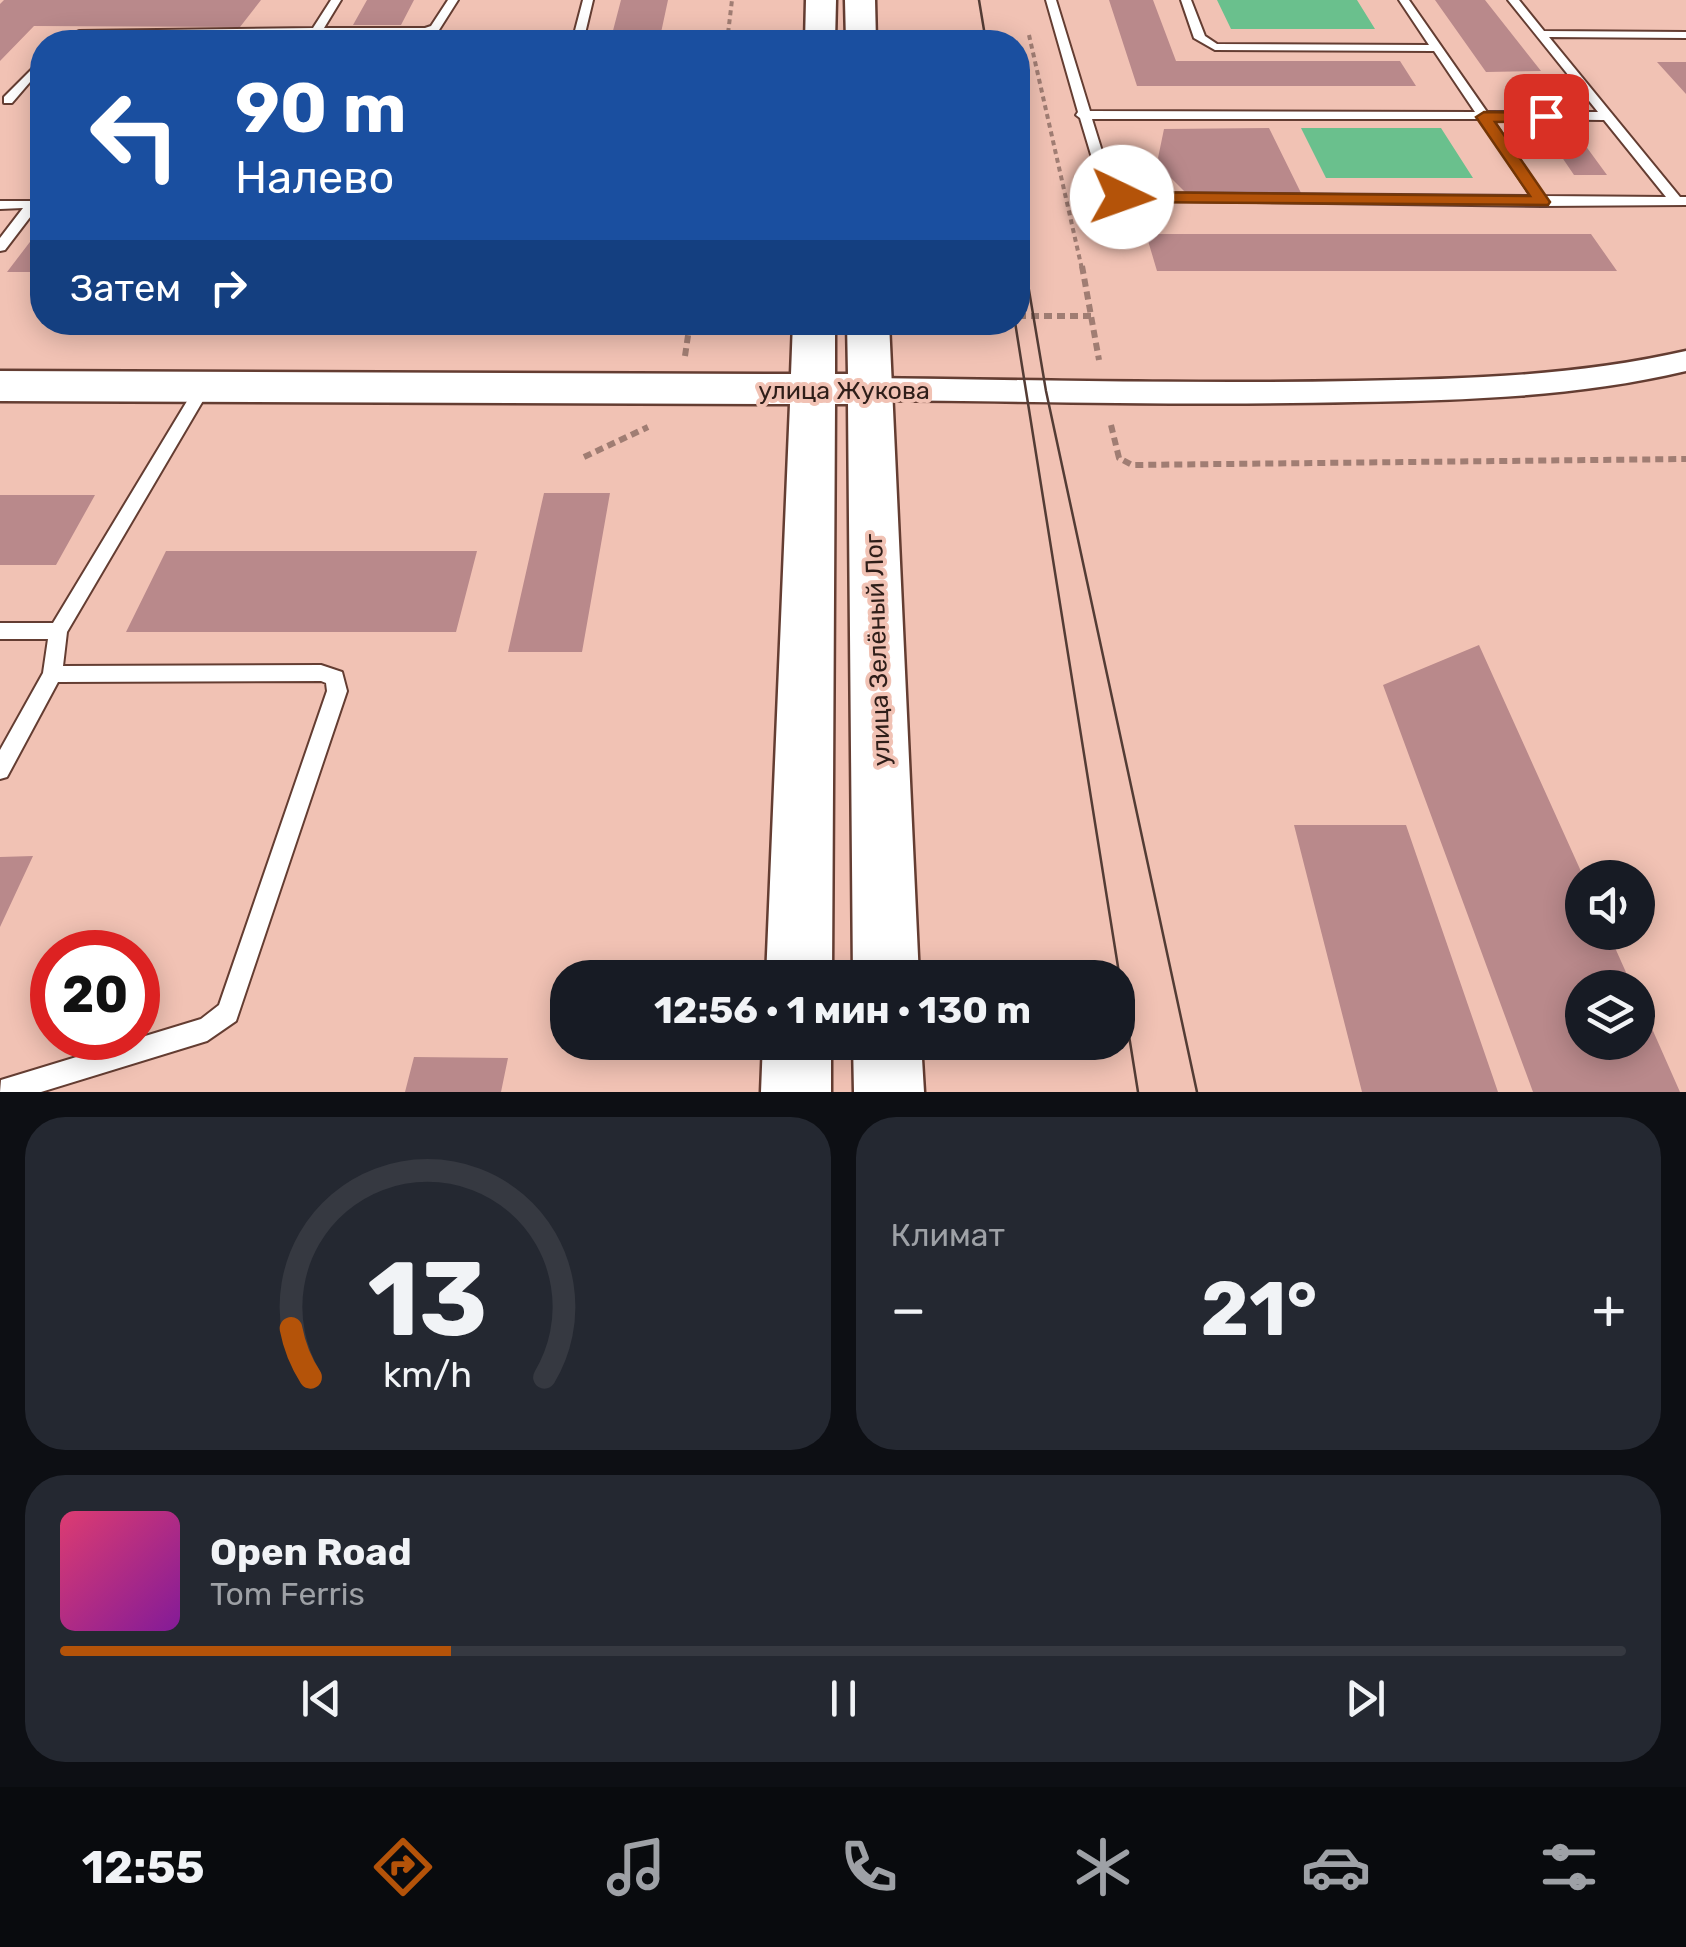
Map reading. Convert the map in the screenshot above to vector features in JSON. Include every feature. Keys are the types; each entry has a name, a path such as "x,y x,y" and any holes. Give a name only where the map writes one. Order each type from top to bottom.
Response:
{"main road":[{"path":"820,30 821,0"},
{"path":"860,0 861,30"},
{"path":"799,960 814,335"},
{"name":"улица Зелёный Лог","path":"868,335 886,960"},
{"name":"улица Жукова","path":"0,386 870,389"},
{"path":"796,1092 797,1060"},
{"path":"888,1060 889,1092"}],"street":[{"name":"улица Жукова","path":"870,389 1315,393 1546,386 1630,376 1686,361"}],"lane":[{"path":"317,30 336,0"},
{"path":"428,30 437,26 453,0"},
{"path":"580,30 588,0"},
{"path":"1051,0 1082,115 1104,178 1122,197 1681,200"},
{"path":"1186,0 1200,38 1216,47 1437,48"},
{"path":"1404,0 1542,202"},
{"path":"1514,0 1681,200"},
{"path":"1541,34 1686,35"},
{"path":"3,104 30,75"},
{"path":"1082,115 1607,116"},
{"path":"0,204 30,204"},
{"path":"0,247 30,213"},
{"path":"0,770 52,674 58,632 204,387"},
{"path":"0,631 58,632"},
{"path":"1,1092 207,1028 228,1013 338,691 336,678 321,673 52,674"}],"path":[{"path":"728,30 732,0"},
{"path":"1025,18 1028,30"},
{"path":"1030,40 1094,316 1100,374"},
{"path":"1030,316 1094,316"},
{"path":"1108,414 1119,458 1132,465 1686,459"},
{"path":"584,456 661,421"}],"green space":[{"path":"1217,0 1357,0 1375,29 1231,29"},
{"path":"1301,128 1441,128 1473,178 1326,178"}],"building":[{"path":"4,0 261,0 240,27 34,26 0,61 0,4"},
{"path":"367,0 414,0 401,25 353,25"},
{"path":"621,0 668,0 662,30 613,30"},
{"path":"1109,0 1153,0 1176,61 1400,61 1416,86 1137,86"},
{"path":"1435,0 1485,0 1541,71 1486,72"},
{"path":"1657,62 1686,62 1686,94"},
{"path":"1269,128 1302,195 1189,196 1164,171 1158,158 1164,129"},
{"path":"1553,144 1585,145 1607,175 1574,175"},
{"path":"1146,234 1591,234 1617,271 1157,271"},
{"path":"30,242 30,272 7,272"},
{"path":"544,493 610,493 582,652 508,652"},
{"path":"0,495 95,495 56,565 0,565"},
{"path":"166,551 477,551 456,632 126,632"},
{"path":"1479,645 1576,860 1565,860 1565,950 1616,950 1625,970 1565,970 1565,1060 1655,1060 1655,1035 1680,1092 1533,1092 1383,685"},
{"path":"1294,825 1406,825 1498,1092 1362,1092"},
{"path":"33,856 0,927 0,857"},
{"path":"414,1057 508,1058 501,1092 405,1092"}],"tram line":[{"path":"979,0 984,30"},
{"path":"1030,296 1046,391 1197,1092"},
{"path":"1017,335 1138,1092"}],"route":[{"path":"1122,197 1542,202 1484,117 1546,116"}]}
